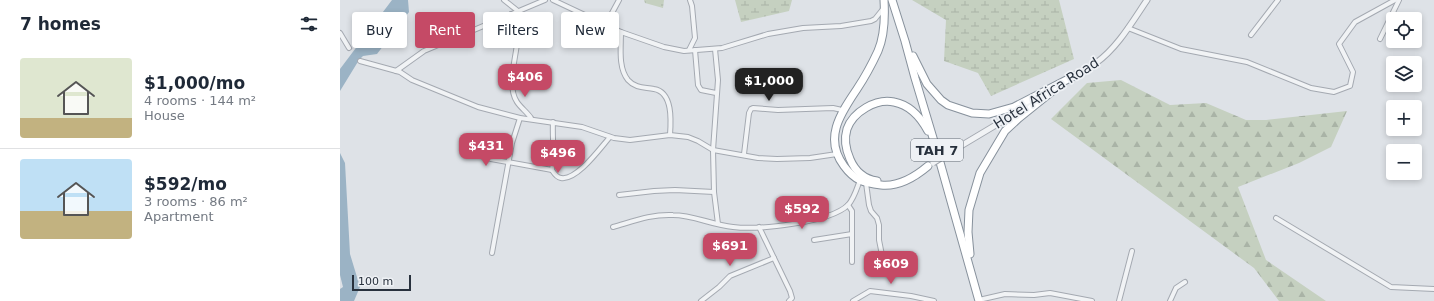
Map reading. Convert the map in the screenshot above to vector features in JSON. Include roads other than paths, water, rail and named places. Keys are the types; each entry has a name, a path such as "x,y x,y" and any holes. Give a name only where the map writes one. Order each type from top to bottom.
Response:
{"highway":[{"name":"TAH 7","path":"892,0 936,148 978,298"},
{"path":"884,4 884,26 878,50 866,74 842,110 835,129 837,154 849,172 863,182 886,185 896,184 918,174 930,165"},
{"path":"905,41 927,84 941,100 948,105 972,113 989,114 1014,107 1076,75"},
{"path":"978,298 970,255 968,232 969,210 980,173 1005,131 1055,89"},
{"path":"930,165 917,173 894,181 884,182 872,180 862,176 852,166 847,153 845,140 847,128 862,110 873,103 894,101 904,105 919,116 936,148"}],"street":[{"path":"504,0 518,11 545,0"},
{"path":"552,0 578,12"},
{"path":"613,12 619,0"},
{"path":"689,50 695,38 694,17 690,0"},
{"name":"Hotel Africa Road","path":"930,165 1097,62 1112,48 1147,0"},
{"path":"1251,35 1278,0"},
{"path":"1128,28 1181,49 1247,62 1312,88 1334,92 1350,86 1353,72 1339,44 1355,22 1395,0"},
{"path":"1380,39 1399,0"},
{"path":"670,135 670,108 665,95 655,89 640,88 629,82 627,79 622,66 621,32 664,47 684,51 715,49 768,34 803,28 841,26 871,21 879,15 884,4"},
{"path":"396,71 424,51 483,26"},
{"path":"340,33 349,48"},
{"path":"516,48 512,80 514,94 517,102 531,118"},
{"path":"715,49 718,80 713,150 714,192 718,224"},
{"path":"696,50 698,85 701,90 716,93"},
{"path":"360,61 400,72 412,80 478,107 520,118 531,118 582,127 610,137 630,140 670,135 688,137 698,140 713,150 744,154 758,158 810,158 837,154"},
{"path":"744,154 749,113 753,108 778,110 833,108 842,110"},
{"path":"492,253 512,143 520,118"},
{"path":"553,122 552,132 554,158 552,170 556,176 560,178 565,178 581,169 595,156 610,137"},
{"path":"479,151 481,156 484,158 552,170"},
{"path":"613,227 652,216 673,215 683,215 732,227 759,227 794,224 833,214 848,205 863,182"},
{"path":"863,182 869,205 877,218 879,225 879,240 883,260"},
{"path":"619,195 654,190 714,192"},
{"path":"848,205 852,211 852,262"},
{"path":"1276,218 1391,287 1434,289"},
{"path":"759,227 792,296 789,301"},
{"path":"814,240 852,234"},
{"path":"1120,301 1132,251"},
{"path":"701,301 730,276 774,258"},
{"path":"1170,301 1176,288 1185,282"},
{"path":"853,301 870,291 911,296 934,301"},
{"path":"978,298 1005,294 1034,295 1050,293 1092,301"}],"water":[{"path":"392,0 408,0 409,12 407,15 407,12 383,12"},
{"path":"356,48 382,48 377,54 363,56 359,60 340,91 340,69"},
{"path":"340,153 345,163 350,254 360,287 354,301 340,301 340,289 343,287 340,275"}]}
